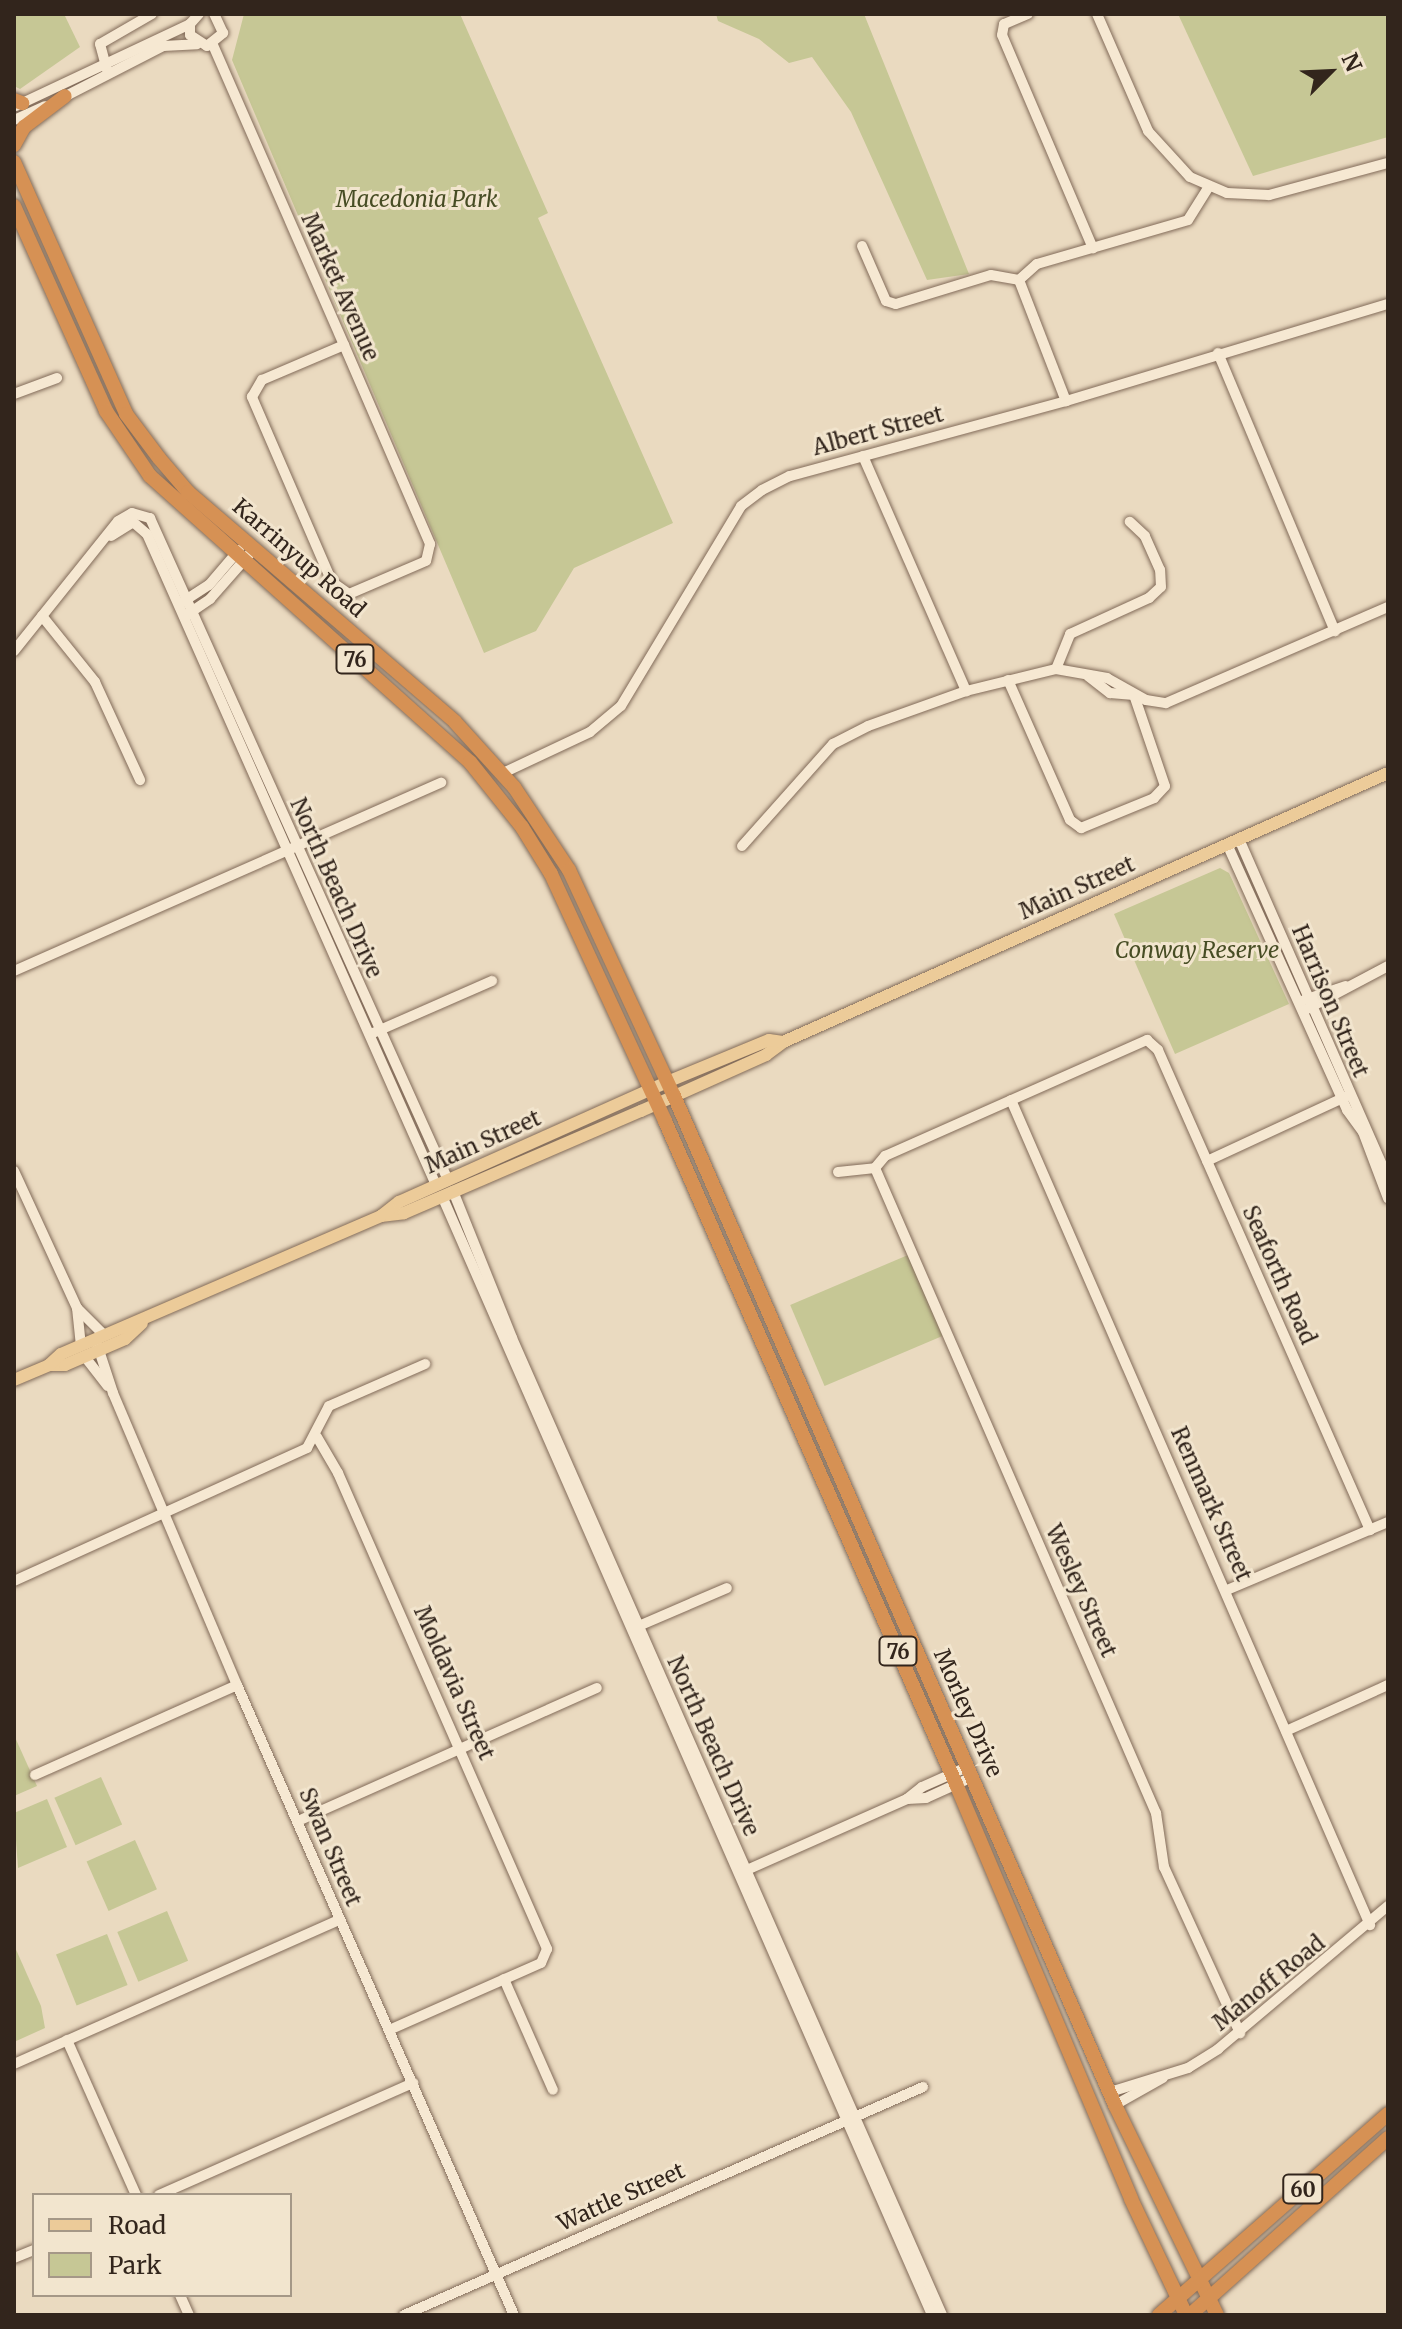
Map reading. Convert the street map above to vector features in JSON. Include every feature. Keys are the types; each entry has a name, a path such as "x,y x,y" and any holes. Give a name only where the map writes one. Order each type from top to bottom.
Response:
{"highway":[{"path":"14,145 24,127 65,96"},
{"name":"Karrinyup Road","path":"14,162 126,414 188,492 455,722 503,773 569,870 667,1082"},
{"name":"Karrinyup Road","path":"16,212 122,440 176,503 446,738 517,820 574,918 651,1089"},
{"name":"Morley Drive","path":"667,1082 1112,2098 1217,2315"},
{"name":"Morley Drive","path":"651,1089 954,1779 1131,2199 1177,2299 1188,2315"},
{"name":"60","path":"1159,2315 1388,2114"},
{"path":"1127,2130 1143,2177 1141,2192 1131,2199"},
{"name":"60","path":"1188,2315 1388,2138"}],"main road":[{"name":"Main Street","path":"445,1188 657,1104 774,1051 783,1042 1388,773"},
{"name":"Main Street","path":"14,1380 83,1351 99,1341 135,1334 142,1323 381,1216 404,1213 445,1188 651,1089 769,1040 783,1042"}],"street":[{"path":"108,70 100,44 152,14"},
{"path":"14,120 65,96 162,42 190,24 199,14"},
{"path":"214,14 223,27"},
{"path":"1028,14 1004,24 1002,35 1093,248"},
{"path":"1097,14 1148,131 1173,164 1209,186 1227,193 1269,195 1388,163"},
{"path":"162,42 213,45 232,15"},
{"path":"190,24 197,44"},
{"name":"Market Avenue","path":"213,45 344,345 430,544 426,561 349,594 335,588 252,397 262,380 344,345"},
{"path":"17,103 108,70"},
{"path":"1019,280 1037,264 1188,220 1209,186"},
{"path":"862,246 886,301 896,304 991,275 1019,280"},
{"path":"1019,280 1066,401"},
{"name":"Albert Street","path":"503,773 590,732 621,706 741,506 786,477 1066,401 1218,353 1388,305"},
{"path":"1218,353 1335,631"},
{"path":"14,394 57,378"},
{"path":"863,456 966,691"},
{"name":"North Beach Drive","path":"42,616 118,521 132,513 144,514 445,1188 933,2313"},
{"path":"1056,669 1070,634 1149,598 1161,587 1160,570 1145,536 1130,522"},
{"path":"188,614 250,545"},
{"path":"183,602 209,585 238,558"},
{"path":"742,846 833,744 966,691 1056,669 1086,675 1110,693 1134,695 1155,703 1182,699 1388,607"},
{"path":"14,651 42,616 95,682 140,780"},
{"path":"1008,680 1070,820 1081,828 1154,798 1165,786 1134,695"},
{"path":"14,971 441,783"},
{"name":"Harrison Street","path":"1233,841 1363,1132 1388,1198"},
{"path":"1306,1004 1388,966"},
{"path":"373,1032 492,981"},
{"name":"Seaforth Road","path":"1011,1100 1147,1040 1158,1050 1370,1530"},
{"path":"1207,1161 1346,1097"},
{"name":"Harrison Street","path":"1346,1097 1370,1127 1388,1178"},
{"path":"838,1172 875,1168 885,1156 1011,1100"},
{"name":"Renmark Street","path":"1011,1100 1227,1590 1370,1925"},
{"name":"Wesley Street","path":"875,1168 1156,1813 1164,1867 1240,2033"},
{"name":"Swan Street","path":"14,1172 77,1308 99,1341 113,1393 237,1685 514,2315"},
{"name":"Swan Street","path":"77,1308 83,1351 113,1393"},
{"path":"14,1581 307,1448 317,1437 317,1423 329,1406 425,1364"},
{"name":"Moldavia Street","path":"317,1437 338,1473 461,1747 547,1949 541,1963 504,1979"},
{"path":"1227,1590 1388,1522"},
{"path":"634,1628 727,1588"},
{"path":"35,1775 237,1685"},
{"path":"1286,1731 1388,1685"},
{"path":"298,1821 597,1688"},
{"path":"742,1872 907,1799 926,1798 969,1772"},
{"name":"Manoff Road","path":"1112,2098 1165,2077 1240,2033 1370,1925 1388,1906"},
{"path":"14,2064 339,1920"},
{"path":"389,2030 504,1979 553,2090"},
{"path":"67,2040 135,2193"},
{"path":"164,2193 413,2083"},
{"name":"Wattle Street","path":"404,2315 923,2087"}],"green space":[{"path":"14,14 64,14 80,47 20,89 14,86"},
{"name":"Macedonia Park","path":"244,14 460,14 548,213 538,218 673,523 574,568 536,631 484,653 232,60"},
{"path":"716,14 864,14 969,274 927,280 851,112 812,57 789,63 759,39 718,21"},
{"path":"1178,14 1388,14 1388,137 1253,176"},
{"name":"Conway Reserve","path":"1220,868 1229,873 1289,1004 1175,1054 1114,914"},
{"path":"908,1255 942,1336 825,1386 790,1305"},
{"path":"14,1735 37,1786 14,1796"},
{"path":"101,1777 122,1825 76,1845 54,1798"},
{"path":"47,1799 67,1847 18,1868 14,1813"},
{"path":"135,1840 157,1889 109,1911 87,1862"},
{"path":"167,1911 188,1961 138,1982 117,1932"},
{"path":"107,1934 128,1985 77,2006 56,1955"},
{"path":"14,1945 41,2006 45,2028 14,2042"}]}
